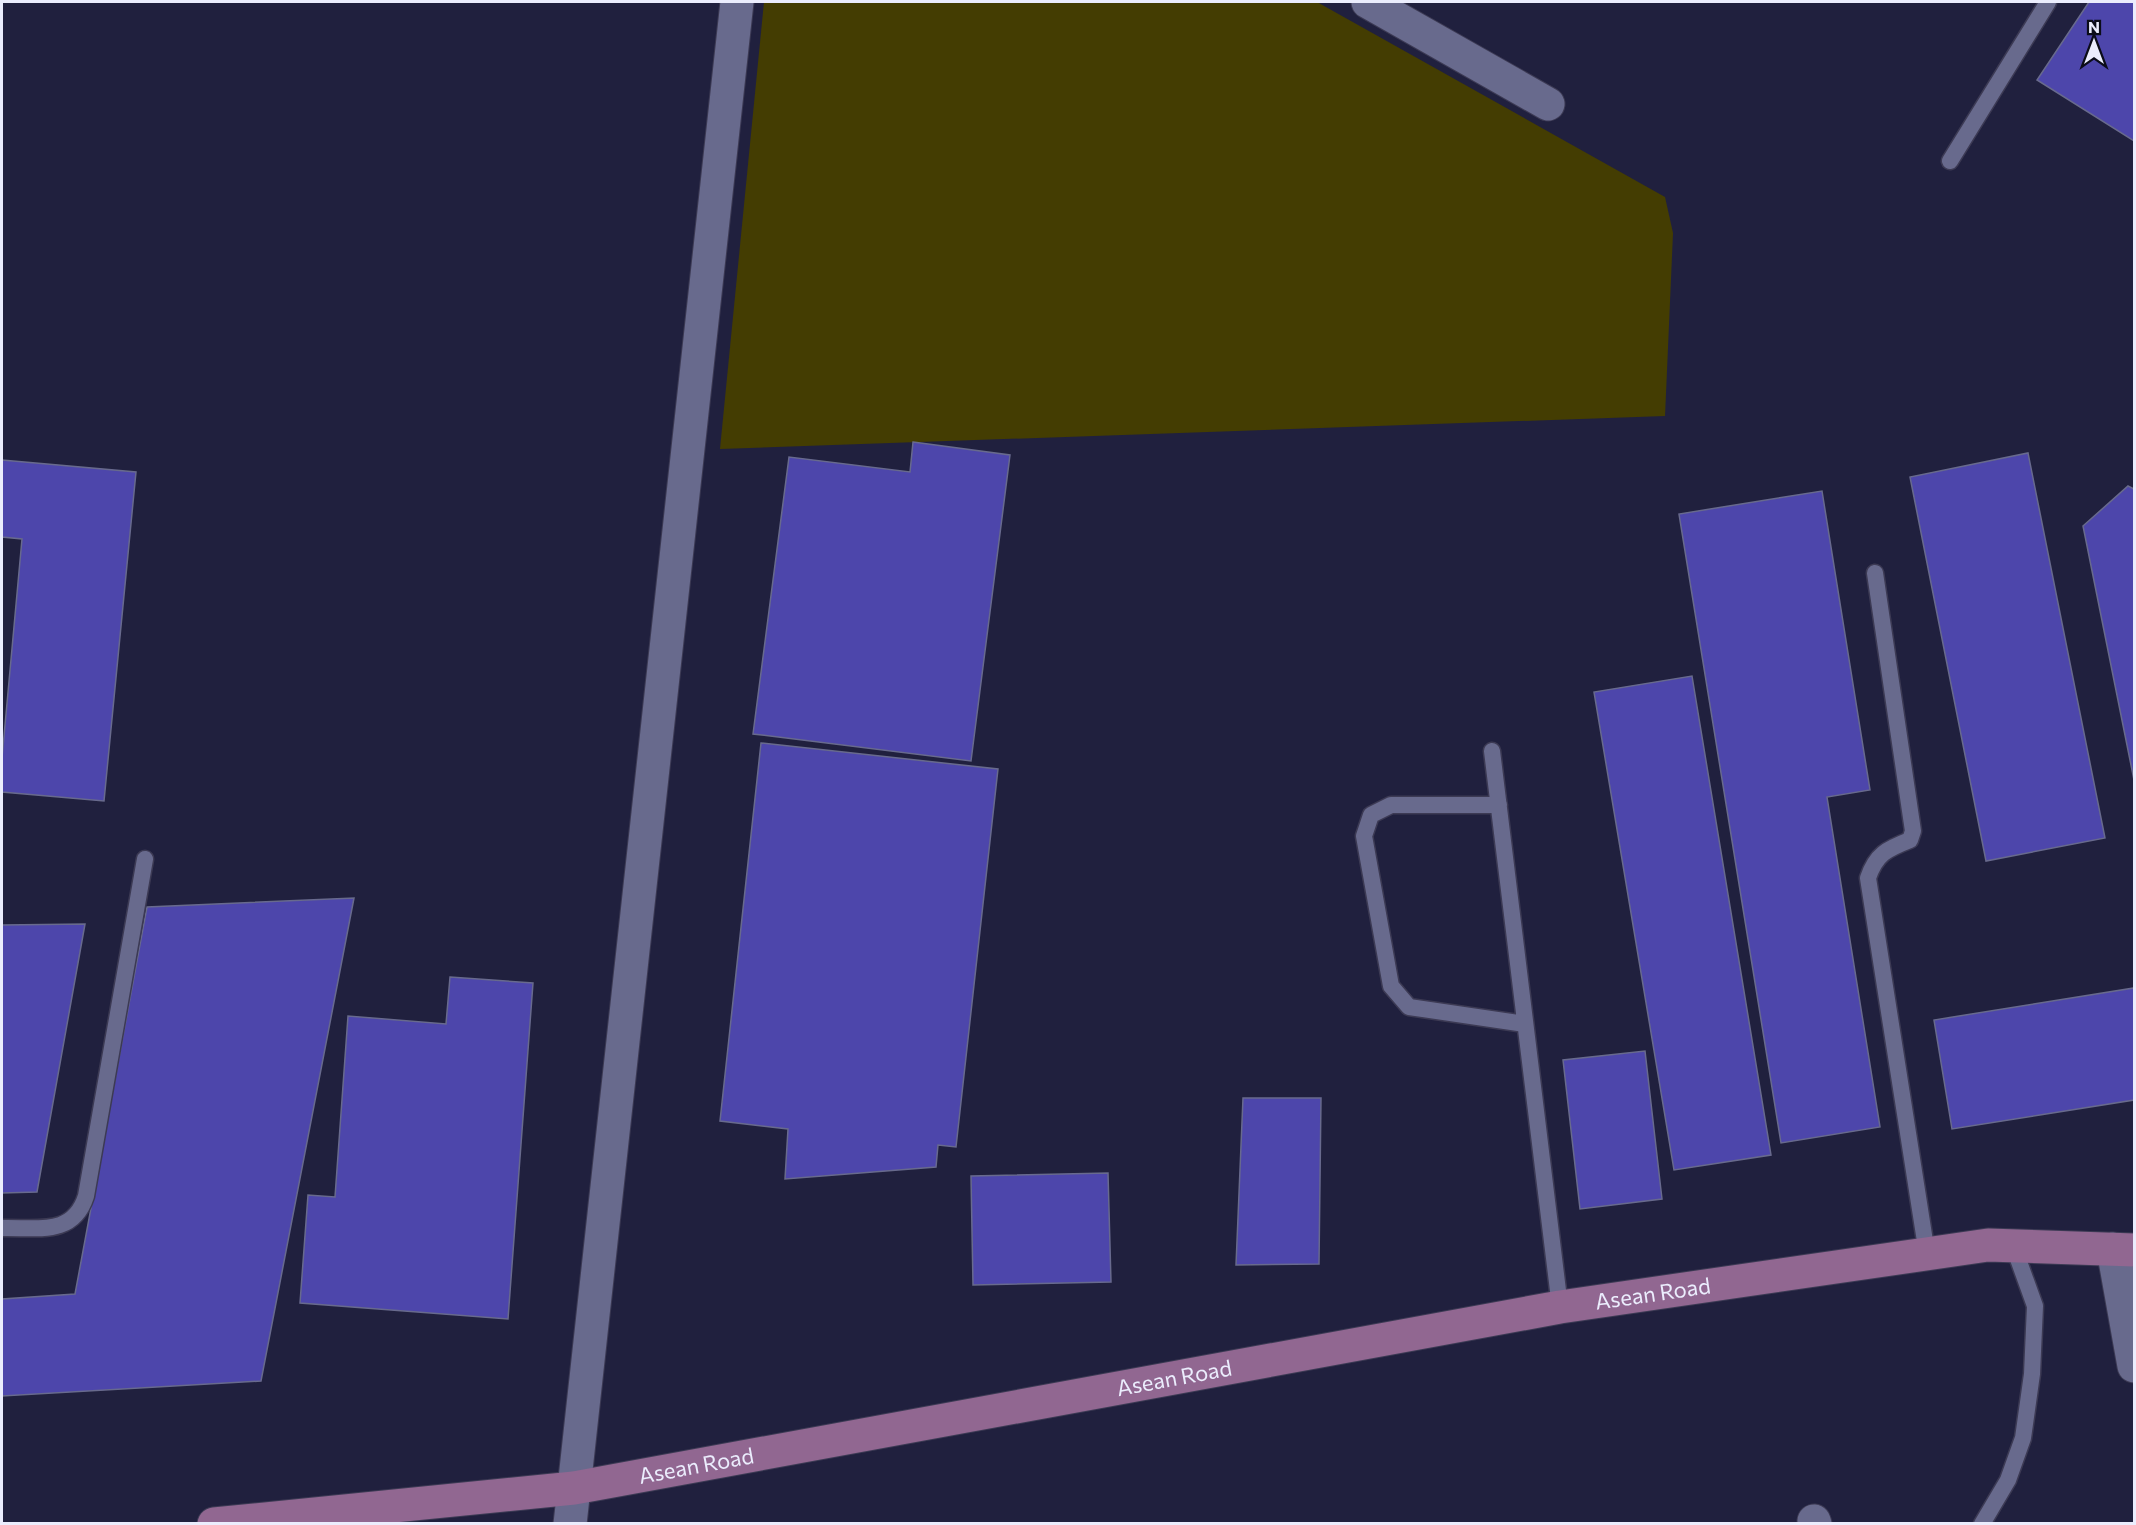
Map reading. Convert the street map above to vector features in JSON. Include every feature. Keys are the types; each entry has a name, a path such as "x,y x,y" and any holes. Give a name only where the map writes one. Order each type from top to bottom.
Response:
{"main road":[{"name":"Asean Road","path":"214,1524 574,1488 1560,1306 1988,1245 2124,1250"}],"street":[{"path":"570,1524 735,2"},
{"path":"1368,2 1548,104"},
{"path":"2124,1250 2134,1366"}],"lane":[{"path":"1950,161 2048,2"},
{"path":"1875,573 1913,831 1910,840 1883,853 1873,864 1868,878 1927,1254"},
{"path":"1492,751 1560,1306"},
{"path":"1499,805 1390,805 1371,815 1364,836 1390,986 1409,1007 1525,1023"},
{"path":"2,1228 59,1226 70,1222 83,1207 145,859"},
{"path":"1982,1524 2007,1480 2023,1438 2032,1374 2035,1306 2013,1245"}],"shaded area":[{"path":"764,2 1317,2 1665,197 1673,233 1665,416 720,449"}],"building":[{"path":"2089,2 2134,2 2134,141 2037,80"},
{"path":"913,442 1010,455 971,761 753,734 789,457 910,472"},
{"path":"2028,453 2105,838 1986,861 1910,477"},
{"path":"2,460 136,472 104,801 2,792 2,758 22,539 2,537"},
{"path":"2128,486 2134,489 2134,780 2083,526"},
{"path":"1822,491 1870,790 1827,797 1880,1127 1781,1143 1679,514"},
{"path":"1692,676 1771,1155 1674,1170 1594,692"},
{"path":"761,743 998,769 956,1147 938,1145 936,1167 785,1179 788,1129 720,1121"},
{"path":"354,898 261,1381 2,1396 2,1299 75,1294 147,907"},
{"path":"85,924 37,1192 2,1193 2,925"},
{"path":"450,977 533,983 508,1319 300,1303 308,1195 335,1197 348,1016 446,1024"},
{"path":"2134,988 2134,1100 1952,1129 1934,1020"},
{"path":"1645,1051 1662,1199 1580,1209 1563,1060"},
{"path":"1243,1098 1321,1098 1319,1264 1236,1265"},
{"path":"1108,1173 1111,1282 973,1285 971,1176"}]}
